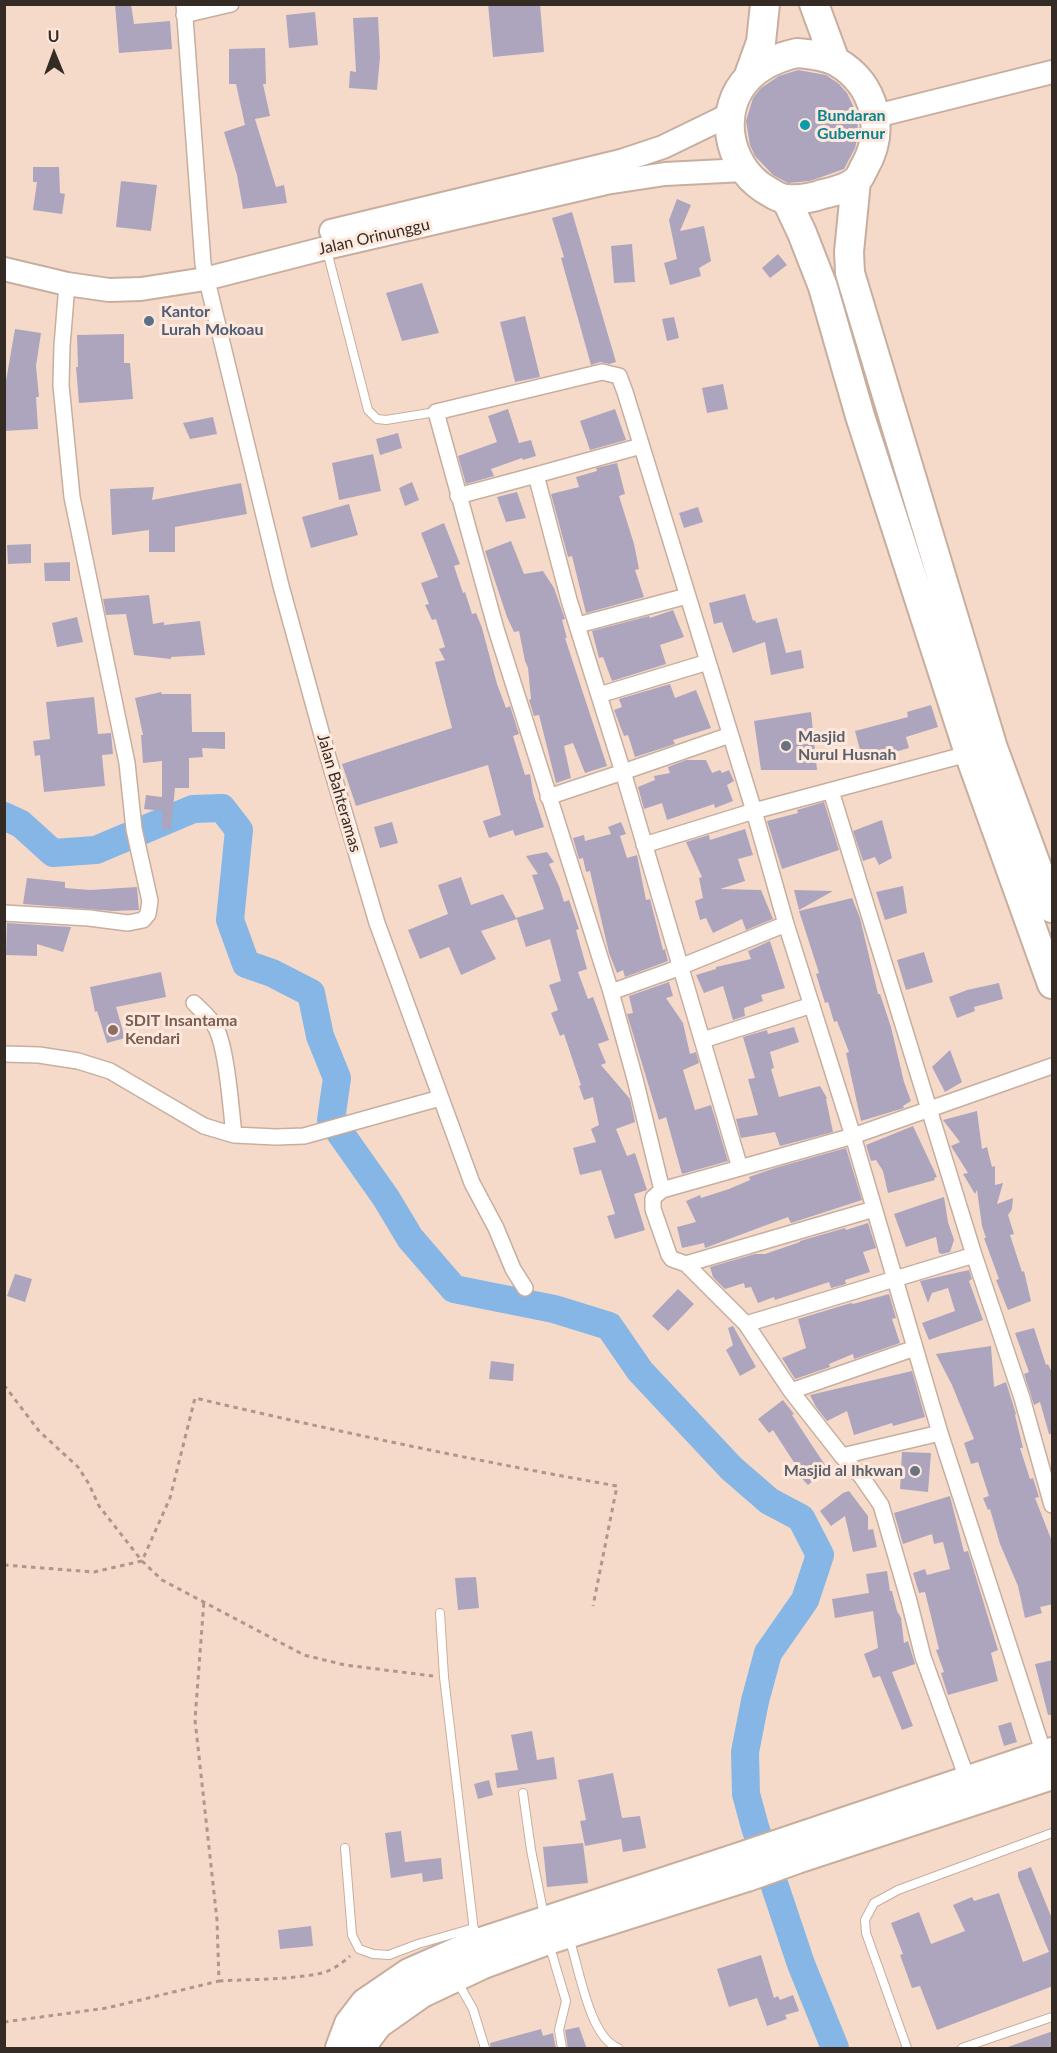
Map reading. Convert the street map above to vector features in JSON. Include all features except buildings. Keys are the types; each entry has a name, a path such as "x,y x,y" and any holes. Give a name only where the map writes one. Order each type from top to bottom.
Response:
{"highway":[{"path":"765,4 760,42 748,78 735,98 729,121 731,144 740,164 753,181 771,193 786,199 810,198 856,181"},
{"path":"814,4 836,61"},
{"path":"748,78 767,63 782,56 798,53 813,54 836,61 855,75 868,94 876,116 875,139 868,161 856,181 849,252 850,273 981,750 1053,984"},
{"path":"786,199 823,287 860,416 981,750 1053,908"},
{"path":"793,1850 968,1780 1050,1760"},
{"path":"360,2049 378,2024 422,1993 553,1932 1050,1760"},
{"path":"340,2049 349,2024 365,2003 409,1973 475,1936 553,1932"}],"street":[{"path":"184,10 231,4"},
{"name":"Jalan Bahteramas","path":"184,10 204,272 281,586 377,923 472,1183 496,1228 513,1269 525,1288"},
{"path":"876,116 1053,72"},
{"name":"Jalan Orinunggu","path":"4,269 67,284 109,290 141,289 621,161 672,143 731,114"},
{"name":"Jalan Orinunggu","path":"4,255 56,268 109,276 204,272 326,248 606,183 665,174 744,170"},
{"path":"4,913 89,918 128,923 143,920 148,914 150,901 134,830 127,763 72,497 62,385 62,346 67,284"},
{"path":"662,1190 611,992 496,629 436,412 588,375 610,373 619,376 625,392 754,811 786,924 853,1136 940,1433 1050,1760"},
{"path":"458,496 641,446"},
{"path":"537,475 569,600 623,772 740,1168"},
{"path":"578,625 687,596"},
{"path":"599,695 708,662"},
{"path":"548,797 730,735"},
{"path":"644,845 754,811 981,750"},
{"path":"831,791 974,1255 1022,1398 1053,1505"},
{"path":"611,992 786,924"},
{"path":"194,1003 210,1018 217,1030 223,1053 234,1136"},
{"path":"703,1040 812,1005"},
{"path":"4,1054 39,1055 72,1060 110,1071 204,1126 234,1136 304,1136 441,1098"},
{"path":"968,1780 923,1657 884,1512 871,1489 791,1391 746,1324 686,1264 669,1256 653,1209 653,1198 662,1190 853,1136 1053,1066"},
{"path":"686,1264 874,1209"},
{"path":"746,1324 974,1255"},
{"path":"791,1391 915,1348"},
{"path":"842,1456 940,1433"}],"lane":[{"path":"326,248 368,410 377,419 386,420 436,412"},
{"path":"345,1848 352,1935 359,1949 373,1954 389,1955 418,1944 475,1936 444,1677 440,1613"},
{"path":"523,1793 531,1850 553,1932 566,2001 559,2030 562,2049"},
{"path":"907,2049 866,1934 867,1912 874,1903 898,1890 1053,1833"},
{"path":"553,1932 600,2034 618,2049"},
{"path":"456,1977 473,2009 485,2049"},
{"path":"962,2049 1053,2017"}],"path":[{"path":"4,1385 39,1431 78,1467 99,1506 142,1561 162,1580 204,1600 304,1655 345,1665 444,1677"},
{"path":"142,1561 170,1498 195,1398 309,1425 617,1486 593,1606"},
{"path":"4,1565 94,1572 142,1561"},
{"path":"204,1600 195,1719 217,1920 219,1981"},
{"path":"4,2022 107,2008 219,1981 270,1979 323,1972 339,1966 359,1949"}],"waterway":[{"path":"4,816 21,824 53,853 96,850 193,809 222,808 239,830 230,920 246,964 272,973 311,993 320,1036 337,1078 331,1120 386,1198 410,1238 454,1289 554,1309 609,1326 640,1371 731,1468 769,1501 801,1518 820,1555 805,1600 768,1653 755,1701 745,1752 746,1794 801,1964 835,2048"}],"place":[{"name":"Bundaran Gubernur","path":"805,125"},
{"name":"Kantor Lurah Mokoau","path":"149,321"},
{"name":"Masjid Nurul Husnah","path":"786,746"},
{"name":"SDIT Insantama Kendari","path":"113,1030"},
{"name":"Masjid al Ihkwan","path":"915,1471"}]}
